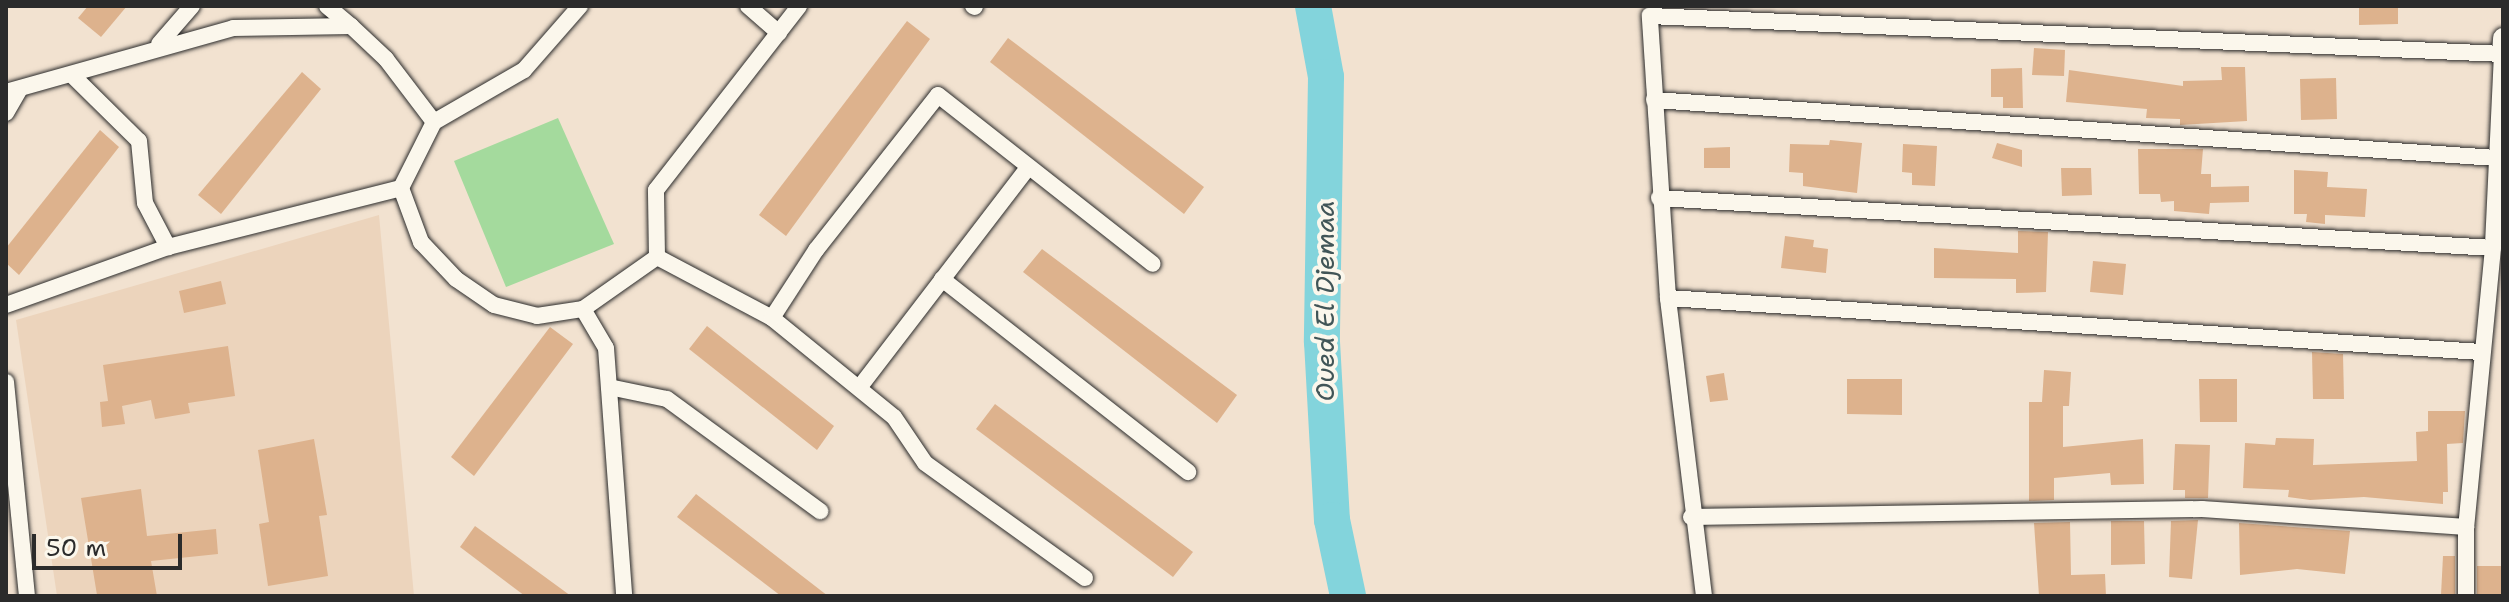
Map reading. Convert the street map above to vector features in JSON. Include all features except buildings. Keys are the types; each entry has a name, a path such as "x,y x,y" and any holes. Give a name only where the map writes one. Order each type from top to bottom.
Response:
{"street":[{"path":"158,46 192,6"},
{"path":"327,6 386,59 434,122"},
{"path":"580,6 524,70 434,122 401,188 421,242 468,288 494,305 537,316 583,309 657,257"},
{"path":"748,6 779,33"},
{"path":"657,257 656,190 799,6"},
{"path":"1704,596 1691,517 1668,298 1659,198 1650,16 2502,54"},
{"path":"6,113 13,91 74,77 158,46 233,28 351,26"},
{"path":"2466,596 2466,527 2493,248 2503,38"},
{"path":"74,77 139,141 145,203 168,247"},
{"path":"772,318 816,250 938,95 1153,264"},
{"path":"1654,100 2496,158"},
{"path":"859,388 1028,168"},
{"path":"6,305 168,247 401,188"},
{"path":"1659,198 2493,248"},
{"path":"657,257 772,318 894,417 925,463 1085,578"},
{"path":"942,279 1188,472"},
{"path":"1668,298 2481,352"},
{"path":"583,309 606,348 624,596"},
{"path":"6,382 27,596"},
{"path":"609,387 667,399 820,511"},
{"path":"1691,517 2202,509 2466,527"}],"shaded area":[{"path":"379,215 414,596 57,596 16,320"}],"green space":[{"path":"558,118 614,244 506,287 454,161"}],"waterway":[{"name":"Oued El Djemaa","path":"1313,6 1326,77 1322,342 1332,520 1348,596"}]}
